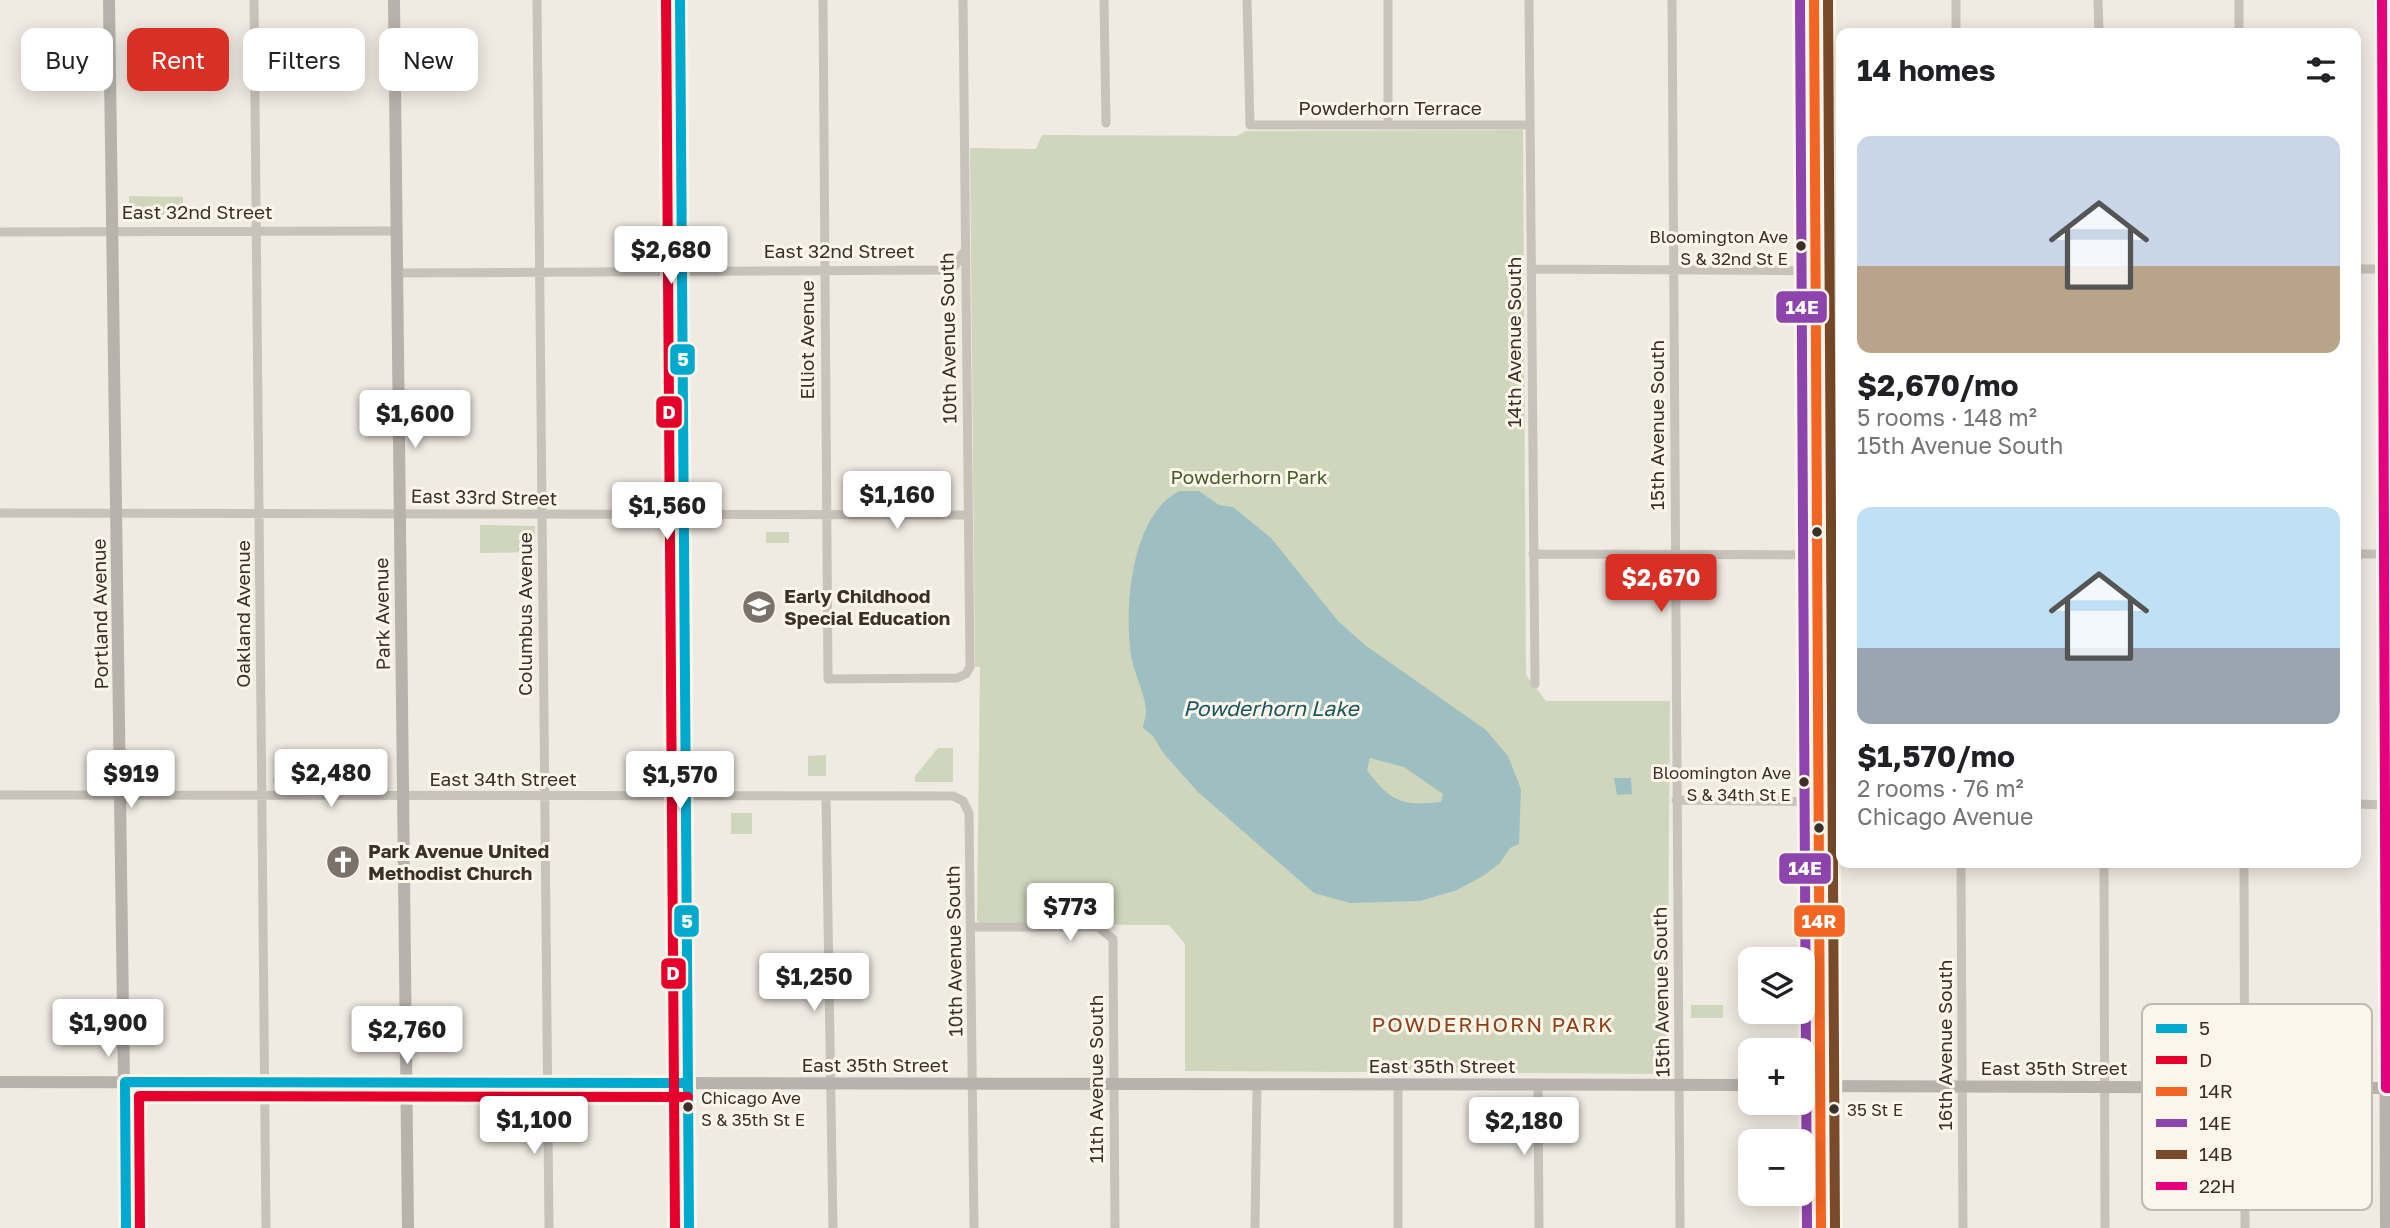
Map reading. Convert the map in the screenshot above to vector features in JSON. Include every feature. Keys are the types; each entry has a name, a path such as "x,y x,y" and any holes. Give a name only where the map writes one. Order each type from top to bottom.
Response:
{"street":[{"name":"Portland Avenue","path":"110,0 119,513 126,1228"},
{"name":"Oakland Avenue","path":"254,0 266,1228"},
{"name":"Park Avenue","path":"394,0 408,1228"},
{"name":"Columbus Avenue","path":"537,0 549,1228"},
{"path":"680,0 689,1228"},
{"name":"Elliot Avenue","path":"822,0 828,679"},
{"name":"10th Avenue South","path":"828,679 957,678 966,674 970,667 963,0"},
{"path":"1104,0 1106,123"},
{"name":"Powderhorn Terrace","path":"1247,0 1250,124 1530,125"},
{"path":"1388,0 1388,125"},
{"name":"14th Avenue South","path":"1529,0 1535,684"},
{"name":"15th Avenue South","path":"1672,0 1680,1228"},
{"path":"1814,0 1821,1228"},
{"path":"1956,0 1956,28"},
{"path":"2098,0 2099,28"},
{"path":"2239,0 2239,28"},
{"path":"2382,0 2387,269 2386,1228"},
{"name":"East 32nd Street","path":"0,232 395,231"},
{"path":"965,248 960,260 947,270 965,282"},
{"path":"1531,269 1836,271"},
{"path":"2361,269 2387,269"},
{"name":"East 32nd Street","path":"396,273 947,270"},
{"name":"East 33rd Street","path":"0,513 968,515"},
{"path":"1533,554 1836,555"},
{"path":"2361,554 2387,554"},
{"name":"East 34th Street","path":"0,795 388,794 403,798 953,796 963,801"},
{"path":"826,796 833,1228"},
{"path":"1676,800 1836,802"},
{"name":"10th Avenue South","path":"963,801 970,813 974,1228"},
{"path":"2361,804 2387,805"},
{"name":"16th Avenue South","path":"1961,868 1963,1228"},
{"path":"2104,868 2105,1228"},
{"path":"2244,868 2245,1004"},
{"name":"11th Avenue South","path":"971,927 1098,927 1113,939 1115,1228"},
{"name":"East 35th Street","path":"0,1082 1738,1085"},
{"path":"1255,1228 1257,1086"},
{"path":"1398,1086 1398,1228"},
{"path":"1538,1086 1539,1228"},
{"name":"East 35th Street","path":"1815,1087 2142,1087"},
{"path":"2245,1210 2245,1228"}],"green space":[{"name":"Powderhorn Park","path":"1523,130 1526,675 1546,701 1670,701 1667,1074 1185,1071 1185,944 1169,925 982,924 977,921 980,667 975,667 970,148 1036,149 1042,135 1237,136 1246,131"},
{"path":"129,196 183,197 183,215 129,215"},
{"path":"480,525 535,526 535,552 480,553"},
{"path":"766,532 789,532 789,543 766,543"},
{"path":"938,748 953,748 953,782 915,782 915,776"},
{"path":"826,755 826,776 808,776 808,756"},
{"path":"309,777 309,783 273,783 273,778"},
{"path":"731,813 752,813 752,834 731,834"},
{"path":"1691,1005 1723,1005 1723,1018 1691,1018"}],"water":[{"name":"Powderhorn Lake","path":"1179,491 1199,491 1219,505 1233,507 1271,538 1338,621 1365,645 1486,730 1508,756 1521,789 1519,844 1510,848 1500,863 1457,890 1420,901 1350,903 1314,893 1198,792 1164,754 1153,736 1143,728 1146,707 1131,655 1129,613 1134,564 1150,520 1163,503","holes":["1370,758 1404,767 1443,794 1441,802 1416,803 1398,800 1383,789 1367,770"]},
{"path":"1614,778 1631,778 1632,794 1617,795"}],"transit line":[{"name":"D","path":"666,0 675,1228"},
{"name":"5","path":"680,0 689,1228"},
{"name":"14E","path":"1800,0 1807,1228"},
{"name":"14R","path":"1814,0 1821,1228"},
{"name":"14B","path":"1828,0 1835,1228"},
{"name":"22H","path":"2382,0 2386,1088 2390,1088"},
{"name":"5","path":"126,1228 125,1082 688,1083"},
{"name":"D","path":"140,1228 139,1096 688,1097"}],"place":[{"name":"Bloomington Ave S & 32nd St E","path":"1801,246"},
{"name":"Early Childhood Special Education","path":"759,607"},
{"name":"Bloomington Ave S & 34th St E","path":"1804,782"},
{"name":"Park Avenue United Methodist Church","path":"343,862"},
{"name":"Chicago Ave S & 35th St E","path":"688,1107"},
{"name":"35 St E","path":"1834,1109"}],"district":[{"name":"POWDERHORN PARK","path":"1493,1025"}]}
